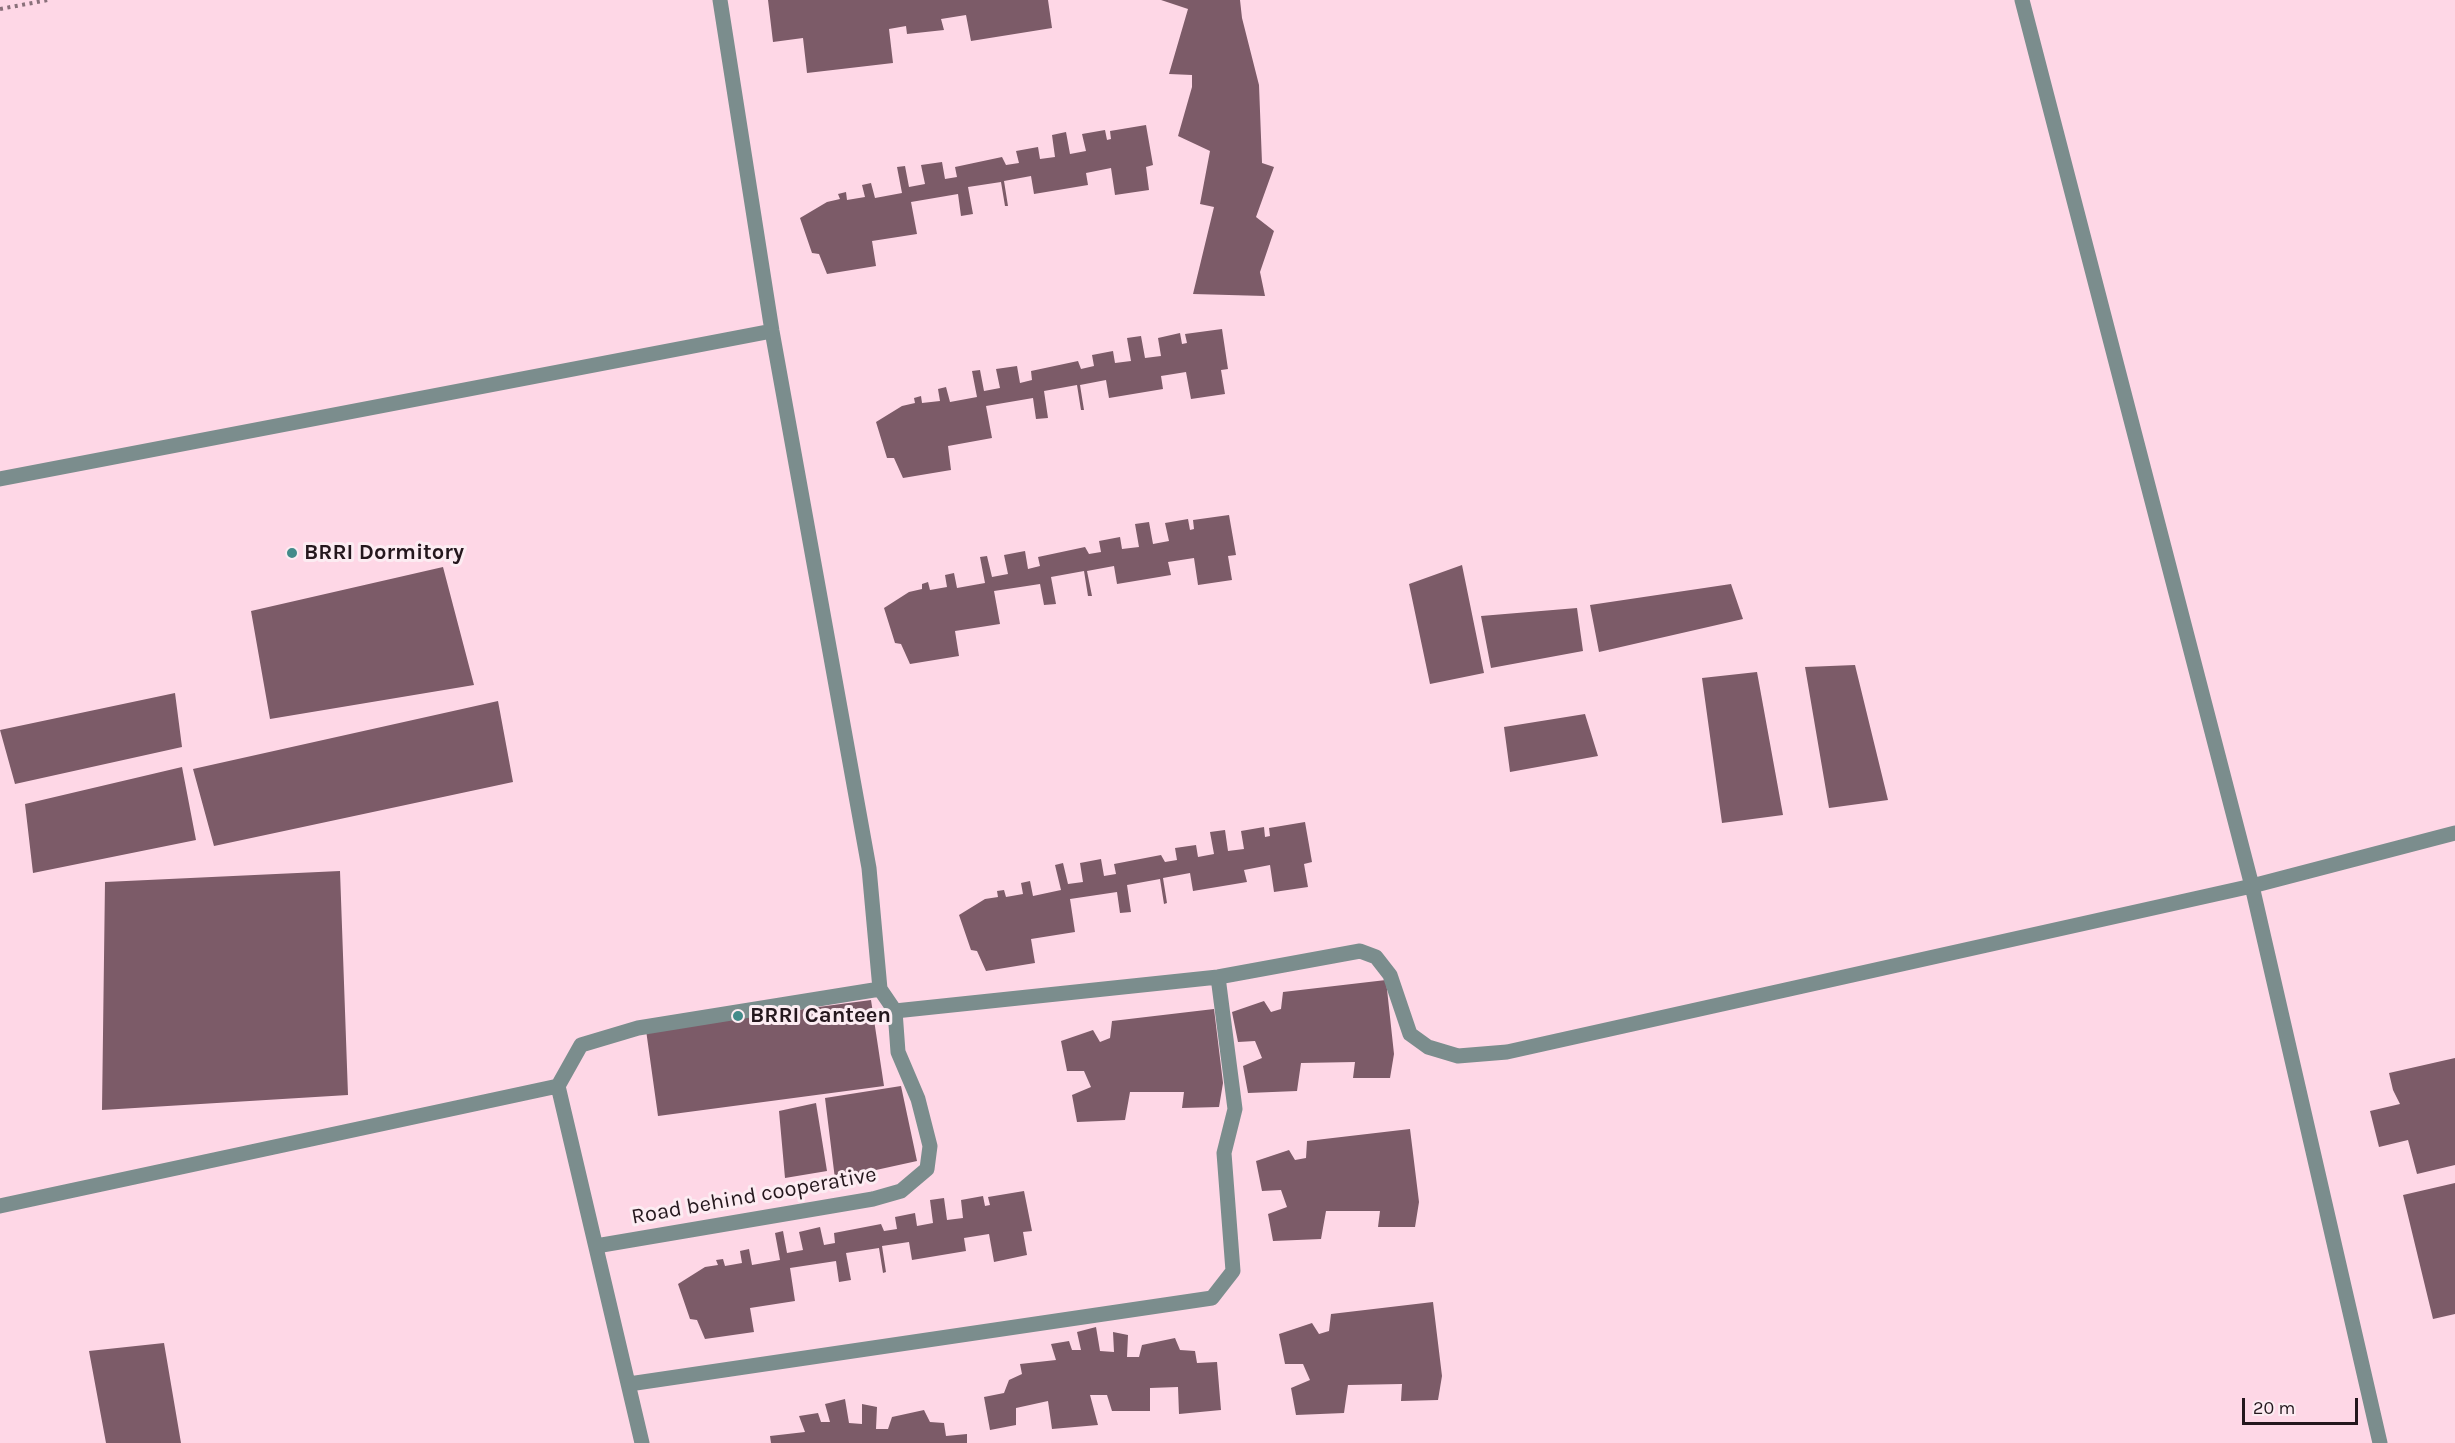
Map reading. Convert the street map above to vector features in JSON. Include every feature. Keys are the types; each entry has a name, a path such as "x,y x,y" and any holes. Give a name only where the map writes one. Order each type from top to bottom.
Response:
{"street":[{"path":"720,0 772,331 868,868 880,989 895,1011 1218,977 1360,951 1376,957 1390,975 1410,1034 1428,1047 1458,1056 1497,1053 2252,886 2455,833"},
{"path":"2022,0 2252,886 2380,1443"},
{"path":"0,479 772,331"},
{"path":"628,1384 1212,1298 1233,1271 1224,1153 1235,1109 1218,977"},
{"path":"642,1443 558,1086 581,1046 638,1028 880,989"},
{"name":"Road behind cooperative","path":"596,1246 873,1199 901,1191 927,1170 930,1146 918,1100 898,1052 895,1011"},
{"path":"0,1206 558,1086"}],"path":[{"path":"0,9 48,0"}],"building":[{"path":"768,0 1048,0 1052,28 971,41 966,15 941,19 944,30 907,34 906,26 889,29 893,63 807,73 803,38 773,42"},
{"path":"1161,0 1240,0 1242,18 1259,85 1262,163 1274,167 1256,217 1274,231 1260,272 1265,296 1193,294 1214,207 1200,204 1210,151 1178,136 1192,87 1192,75 1169,74 1188,9"},
{"path":"1146,125 1153,165 1146,167 1149,190 1115,195 1111,168 1086,173 1088,185 1034,194 1031,176 1004,181 1008,206 1005,206 1001,182 968,187 973,214 961,216 958,194 911,202 917,234 872,241 876,266 827,274 819,254 812,253 800,218 827,202 840,199 838,194 846,192 847,200 865,197 862,185 871,183 875,198 902,193 897,167 905,166 909,187 925,184 921,165 942,162 945,179 957,177 955,167 1002,157 1006,165 1019,163 1016,151 1038,147 1040,159 1055,157 1052,135 1066,132 1070,154 1086,151 1082,134 1105,130 1107,140 1111,139 1110,131"},
{"path":"1222,329 1228,369 1221,370 1225,394 1191,399 1186,372 1161,376 1163,389 1109,398 1106,380 1080,385 1084,410 1081,410 1077,385 1044,391 1048,418 1036,419 1033,398 986,406 992,438 948,446 951,470 903,478 894,458 887,458 876,422 902,406 915,403 914,398 921,396 922,403 940,401 938,389 946,387 950,402 977,397 972,371 980,370 984,391 1000,388 996,369 1017,366 1020,383 1032,380 1031,371 1078,361 1081,369 1094,366 1092,355 1113,351 1115,363 1131,361 1127,338 1141,336 1145,358 1161,356 1158,338 1180,333 1182,344 1187,343 1185,334"},
{"path":"1229,515 1236,555 1228,556 1232,580 1198,585 1194,558 1168,562 1171,575 1117,584 1114,566 1087,571 1092,596 1088,596 1084,571 1051,577 1056,604 1044,605 1040,584 994,591 1000,624 955,631 959,656 910,664 901,644 895,643 884,608 909,592 922,589 922,584 928,582 930,590 947,587 945,575 954,573 957,588 985,583 980,557 987,556 992,577 1008,574 1004,555 1025,551 1028,569 1040,566 1038,557 1085,547 1089,554 1101,552 1099,541 1120,537 1122,549 1139,547 1135,524 1149,522 1153,544 1169,541 1165,523 1188,519 1190,530 1194,529 1193,520"},
{"path":"1462,565 1484,673 1430,684 1409,584"},
{"path":"443,567 474,685 270,719 251,611"},
{"path":"1731,584 1743,619 1599,652 1590,605"},
{"path":"1577,608 1583,651 1491,668 1481,616"},
{"path":"1855,665 1888,800 1829,808 1805,667"},
{"path":"1757,672 1783,815 1722,823 1702,678"},
{"path":"175,693 182,747 15,784 0,730"},
{"path":"498,701 513,782 214,846 193,769"},
{"path":"1585,714 1598,756 1510,772 1504,727"},
{"path":"182,767 196,840 33,873 25,804"},
{"path":"1305,822 1312,862 1304,864 1308,887 1274,892 1270,865 1244,870 1247,882 1193,891 1190,873 1163,878 1167,903 1164,904 1160,879 1127,885 1131,912 1120,913 1117,892 1070,899 1075,932 1031,939 1035,963 986,971 977,951 971,950 959,915 985,899 998,897 997,891 1004,890 1006,897 1023,894 1021,883 1030,881 1033,896 1061,890 1055,865 1063,863 1068,884 1083,882 1080,863 1101,859 1104,876 1116,874 1114,864 1161,855 1165,862 1177,860 1175,848 1196,845 1198,857 1214,854 1210,832 1225,830 1228,851 1244,849 1241,831 1264,827 1265,837 1270,836 1269,828"},
{"path":"340,871 348,1095 102,1110 105,882"},
{"path":"1386,980 1394,1054 1390,1078 1353,1078 1355,1062 1301,1063 1297,1091 1248,1093 1243,1066 1262,1058 1255,1041 1238,1042 1232,1012 1264,1001 1271,1012 1281,1009 1283,992"},
{"path":"871,1000 884,1086 658,1116 646,1030"},
{"path":"1214,1009 1223,1083 1219,1107 1182,1108 1184,1092 1130,1092 1125,1120 1077,1122 1072,1095 1091,1087 1084,1071 1067,1071 1061,1041 1093,1030 1100,1042 1110,1038 1112,1021"},
{"path":"2455,1058 2455,1165 2417,1174 2408,1140 2379,1147 2370,1111 2400,1104 2393,1090 2389,1073"},
{"path":"901,1086 917,1161 835,1179 825,1098"},
{"path":"816,1103 827,1171 785,1178 779,1111"},
{"path":"1410,1129 1419,1202 1415,1227 1378,1227 1380,1211 1326,1211 1321,1239 1273,1241 1268,1214 1287,1207 1281,1190 1262,1191 1256,1161 1289,1150 1295,1160 1306,1158 1307,1141"},
{"path":"2455,1183 2455,1314 2433,1319 2403,1195"},
{"path":"1024,1191 1032,1231 1023,1232 1027,1255 994,1262 989,1234 964,1238 966,1251 912,1260 909,1242 882,1246 886,1272 883,1273 879,1248 846,1253 851,1280 839,1282 836,1261 790,1268 795,1301 750,1308 754,1332 705,1339 697,1320 690,1319 678,1284 705,1267 718,1265 716,1260 723,1259 725,1266 742,1263 740,1251 749,1249 752,1265 780,1260 775,1233 783,1231 787,1253 803,1250 799,1232 820,1227 824,1245 835,1243 834,1233 881,1224 884,1231 897,1229 895,1217 915,1213 917,1226 933,1223 930,1200 944,1198 947,1220 963,1218 961,1200 983,1196 985,1206 990,1205 988,1197"},
{"path":"1433,1302 1442,1376 1438,1400 1401,1401 1402,1384 1348,1385 1344,1413 1296,1415 1291,1388 1310,1380 1303,1364 1285,1364 1279,1334 1312,1323 1319,1334 1329,1331 1331,1314"},
{"path":"1096,1327 1100,1351 1114,1352 1113,1332 1128,1335 1127,1357 1139,1357 1142,1345 1175,1338 1180,1350 1195,1351 1197,1363 1217,1362 1221,1410 1179,1414 1178,1387 1150,1388 1150,1411 1112,1411 1107,1395 1090,1395 1098,1425 1052,1429 1048,1401 1016,1408 1016,1425 990,1430 984,1397 1004,1393 1009,1380 1022,1374 1020,1364 1056,1360 1051,1344 1069,1341 1072,1350 1081,1350 1077,1332"},
{"path":"164,1343 181,1443 106,1443 89,1351"},
{"path":"845,1399 849,1423 862,1424 862,1404 877,1407 876,1429 888,1429 892,1417 924,1410 930,1422 944,1423 946,1436 967,1434 967,1443 771,1443 770,1436 805,1432 799,1416 818,1413 821,1422 830,1422 825,1404"}],"place":[{"name":"BRRI Dormitory","path":"292,553"},
{"name":"BRRI Canteen","path":"738,1016"}]}
